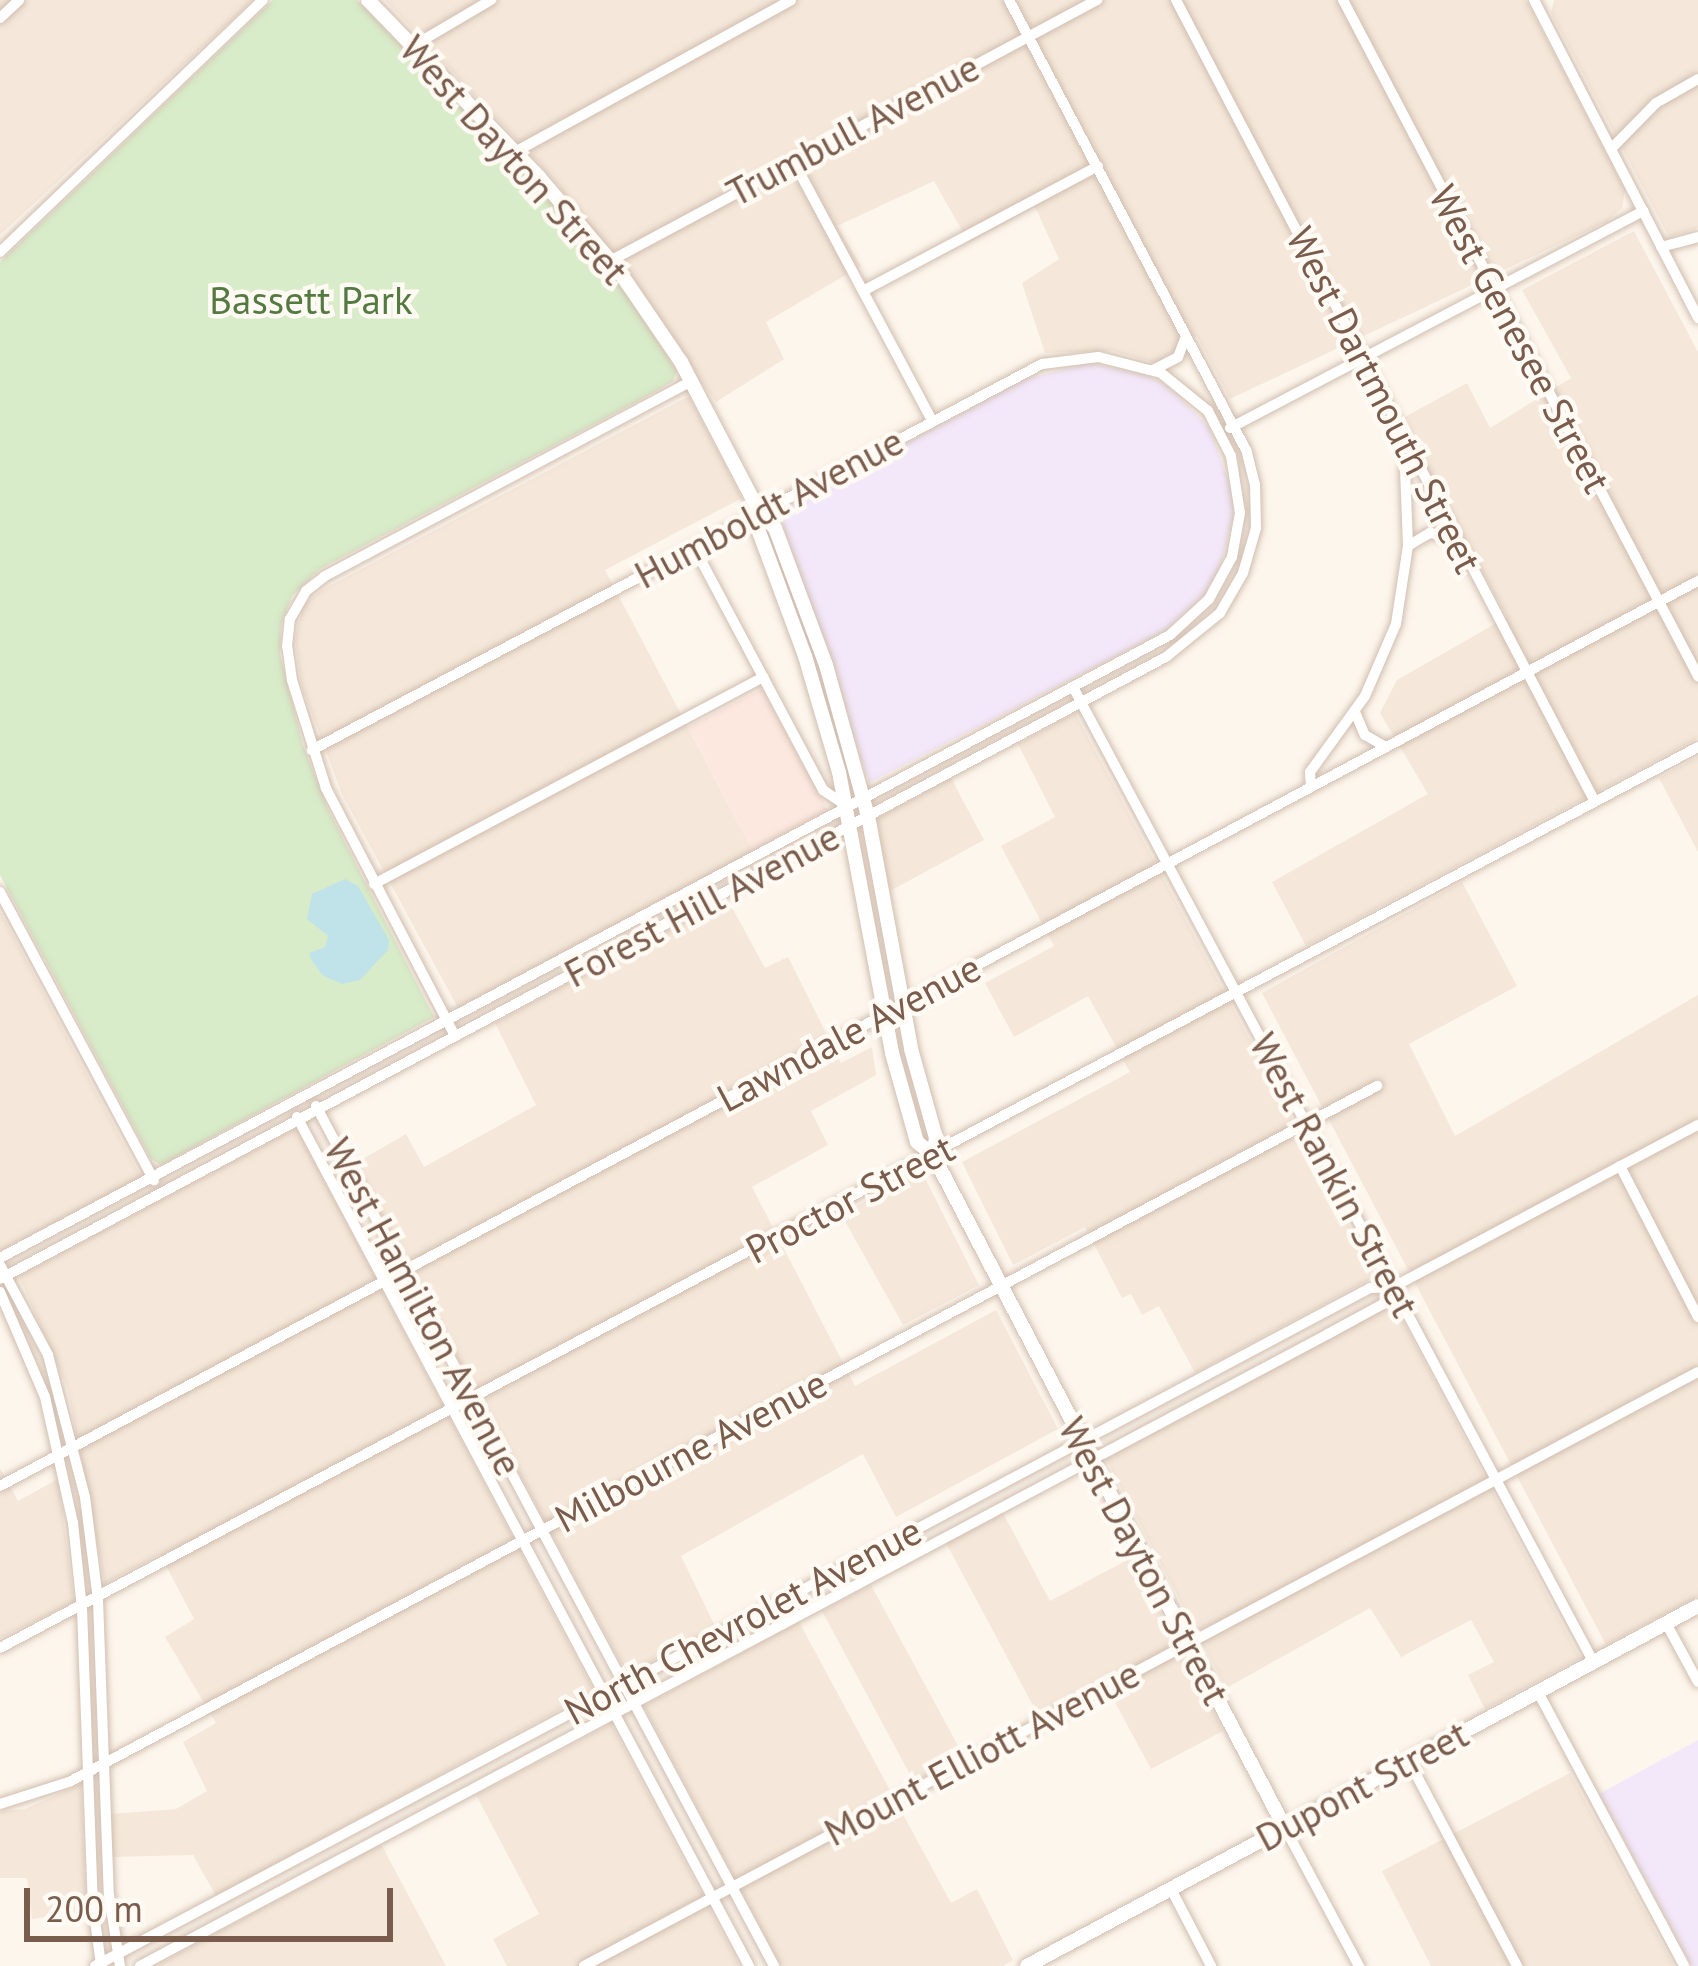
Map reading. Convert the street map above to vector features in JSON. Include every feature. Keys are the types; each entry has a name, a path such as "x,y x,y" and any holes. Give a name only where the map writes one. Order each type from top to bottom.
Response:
{"street":[{"path":"0,18 19,0"},
{"path":"0,252 263,0"},
{"name":"West Dayton Street","path":"368,0 515,152 610,261 692,381 760,513 778,533 819,643 864,798 903,1004 936,1138 933,1155 998,1287 1359,1966"},
{"path":"412,46 491,0"},
{"path":"515,152 791,0"},
{"path":"1010,0 1185,333 1228,429 1643,211"},
{"name":"Trumbull Avenue","path":"610,261 1097,0"},
{"name":"West Dartmouth Street","path":"1176,0 1594,800"},
{"name":"West Genesee Street","path":"1343,0 1698,676"},
{"path":"1534,0 1698,317"},
{"path":"1611,149 1657,104 1698,79"},
{"path":"794,162 932,420"},
{"path":"863,291 1098,166"},
{"path":"1661,247 1698,237"},
{"path":"1153,370 1178,357 1185,347 1185,333"},
{"name":"Humboldt Avenue","path":"312,749 1024,372 1063,359 1109,358 1153,370 1193,395 1228,429"},
{"path":"455,1036 374,884 312,749 287,656 288,627 296,604 334,571 692,381"},
{"name":"Forest Hill Avenue","path":"2,1269 152,1177 1179,629 1221,580 1240,513 1228,429"},
{"name":"Forest Hill Avenue","path":"2,1269 161,1193 1187,644 1234,592 1248,562 1256,519 1251,467 1228,429"},
{"path":"1311,787 1310,772 1355,712 1396,624 1408,546 1405,471 1414,459"},
{"name":"West Dayton Street","path":"760,513 758,530 803,649 847,806 885,1014 915,1136 921,1149 933,1155"},
{"path":"1408,546 1435,532 1456,539"},
{"path":"695,549 824,793 868,816"},
{"name":"Lawndale Avenue","path":"0,1486 1698,581"},
{"path":"803,649 819,643"},
{"path":"374,884 763,677"},
{"name":"West Rankin Street","path":"1073,687 1594,1663"},
{"path":"1355,712 1365,735 1388,746"},
{"path":"1001,725 1010,741"},
{"name":"Proctor Street","path":"0,1648 1698,747"},
{"path":"770,848 779,864"},
{"path":"0,892 161,1193"},
{"path":"644,915 653,931"},
{"name":"Milbourne Avenue","path":"0,1804 40,1794 88,1772 1377,1085"},
{"name":"West Hamilton Avenue","path":"309,1094 774,1966"},
{"name":"West Hamilton Avenue","path":"290,1104 749,1966"},
{"name":"North Chevrolet Avenue","path":"140,1966 1380,1306 1394,1287 1698,1125"},
{"path":"1620,1166 1698,1317"},
{"path":"2,1269 48,1355 75,1445 98,1600 109,1895 118,1960"},
{"name":"North Chevrolet Avenue","path":"99,1965 118,1960 365,1822 1370,1288 1394,1287"},
{"path":"0,1292 39,1379 60,1454 82,1608 99,1965"},
{"name":"Mount Elliott Avenue","path":"584,1966 1698,1372"},
{"path":"1196,1380 1205,1399"},
{"path":"848,1564 859,1584"},
{"name":"Dupont Street","path":"1027,1966 1060,1957 1171,1889 1698,1606"},
{"path":"1666,1623 1698,1682"},
{"path":"1538,1693 1684,1966"},
{"path":"1408,1762 1517,1966"},
{"path":"365,1822 375,1841"},
{"path":"1171,1889 1211,1966"}],"shaded area":[{"path":"0,0 253,0 0,235"},
{"path":"385,0 1526,0 1625,189 1622,208 1608,221 1230,399 1197,336 1156,363 1113,351 1045,353 1022,283 1059,259 1035,207 969,243 934,181 837,226 861,266 766,322 784,359 716,402 555,181"},
{"path":"1554,0 1698,0 1698,228 1669,237 1551,13"},
{"path":"1634,231 1698,352 1698,738 1306,946 1272,882 1428,794 1380,713 1397,680 1507,617 1401,419 1467,383 1490,428 1571,378 1522,290"},
{"path":"1089,363 1144,374 1168,386 1209,427 1233,493 1233,519 1220,568 1206,594 1165,631 869,783 779,512 1022,380"},
{"path":"689,396 742,498 605,570 753,851 458,1008 342,794 301,684 295,639 303,606 320,591"},
{"path":"762,689 828,810 753,851 688,727"},
{"path":"1075,713 1376,1276 1195,1373 1159,1306 1142,1315 1131,1294 1122,1298 1085,1227 1013,1265 962,1162 1130,1072 1088,996 1014,1037 985,983 1054,946 1001,846 1055,817 1018,744"},
{"path":"1698,757 1698,852 1659,778"},
{"path":"951,778 984,840 890,891 876,819"},
{"path":"1462,882 1517,986 1409,1044 1455,1136 1698,995 1698,1596 1606,1645 1262,993"},
{"path":"727,898 765,968 788,957 841,1063 872,1047 876,1075 811,1111 828,1145 752,1187 855,1386 996,1310 1058,1429 896,1517 863,1454 681,1556 716,1628 627,1674 354,1164 406,1134 424,1167 536,1105 495,1023"},
{"path":"0,911 141,1177 0,1251"},
{"path":"296,1128 594,1691 216,1896 193,1855 112,1857 111,1814 176,1809 207,1791 183,1742 216,1723 165,1637 194,1619 160,1554 105,1584 68,1390 19,1276"},
{"path":"922,1172 979,1285 903,1325 841,1214"},
{"path":"1394,1304 1580,1658 1485,1709 1468,1675 1494,1662 1471,1620 1401,1657 1370,1608 1226,1688 1106,1459"},
{"path":"0,1468 18,1501 58,1479 74,1602 0,1638"},
{"path":"1003,1513 1050,1601 1131,1558 1223,1731 1151,1769 1110,1693 1045,1728 946,1543"},
{"path":"871,1585 963,1755 914,1782 822,1611"},
{"path":"799,1622 951,1903 977,1889 1013,1960 1003,1966 781,1966 644,1706"},
{"path":"611,1724 740,1966 507,1966 493,1939 539,1914 476,1795"},
{"path":"1698,1740 1698,1966 1692,1966 1599,1794"},
{"path":"1570,1773 1674,1966 1431,1966 1382,1871"},
{"path":"81,1784 86,1911 32,1919 27,1878 0,1878 0,1811 25,1809"},
{"path":"381,1844 446,1966 156,1966"}],"green space":[{"name":"Bassett Park","path":"273,0 357,0 561,211 625,292 677,371 673,381 653,393 320,569 292,596 281,625 280,655 303,745 328,809 434,1017 161,1165 151,1159 0,875 0,262"}],"water":[{"path":"345,879 358,886 389,940 388,950 360,980 342,984 322,975 311,959 309,953 325,947 328,936 307,919 312,894"}]}
